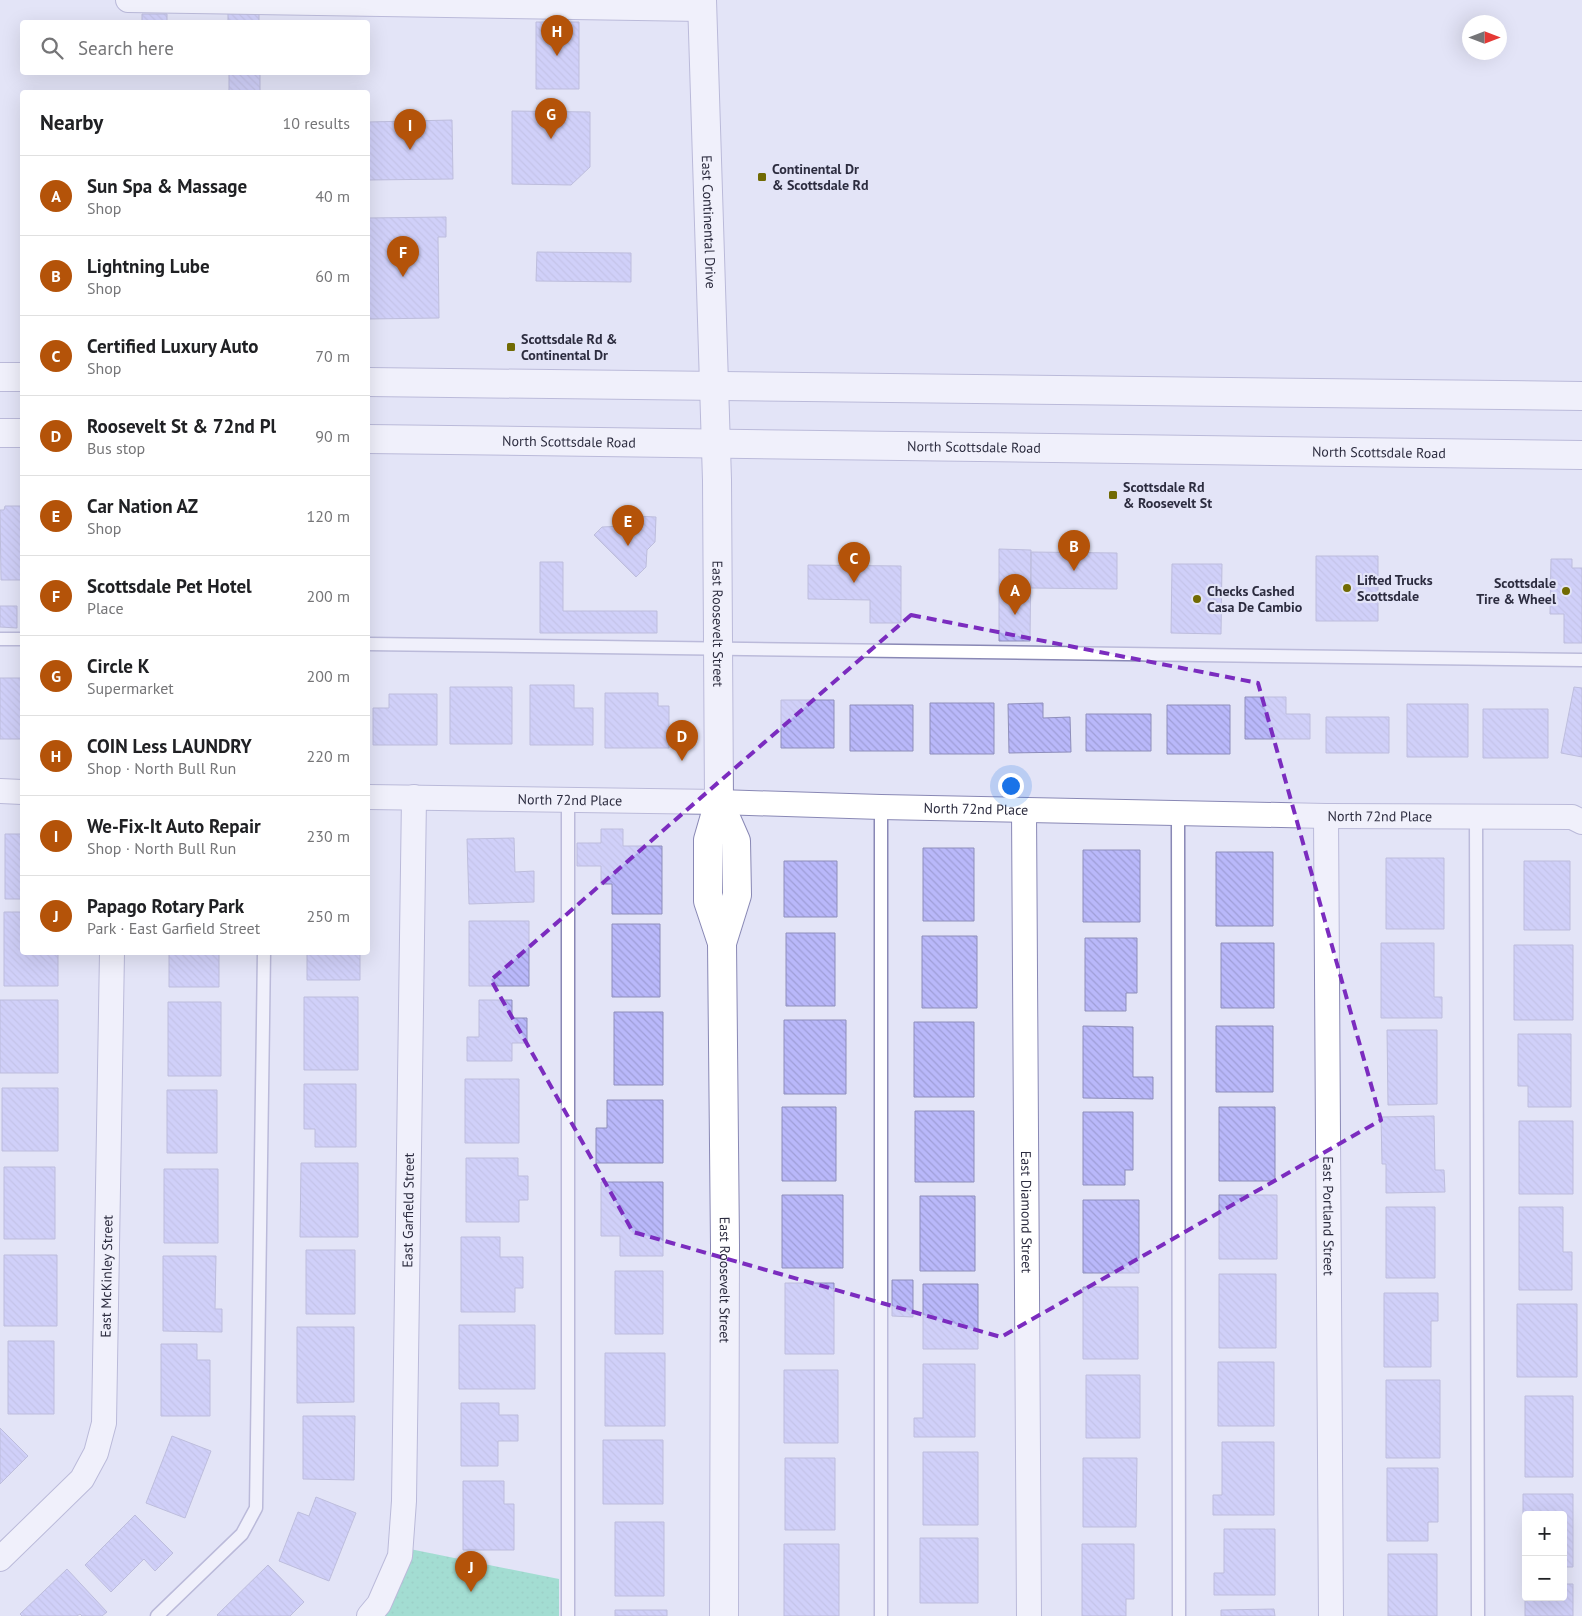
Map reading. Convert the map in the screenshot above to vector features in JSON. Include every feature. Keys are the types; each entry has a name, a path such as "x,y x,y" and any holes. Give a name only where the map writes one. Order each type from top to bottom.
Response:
{"main road":[{"name":"East Continental Drive","path":"702,4 716,444"},
{"path":"0,377 20,378"},
{"path":"370,382 1582,396"},
{"path":"0,433 20,433"},
{"name":"North Scottsdale Road","path":"370,439 1582,455"},
{"name":"East Roosevelt Street","path":"716,444 719,802 736,841 737,895 722,943 725,1245 724,1616"}],"street":[{"path":"128,0 702,4"},
{"path":"0,791 20,792"},
{"name":"North 72nd Place","path":"370,797 719,802 1326,816 1572,817 1582,822"},
{"name":"East Garfield Street","path":"368,1616 378,1604 400,1556 404,1501 414,797"},
{"name":"East Diamond Street","path":"1024,810 1028,1616"},
{"name":"East Portland Street","path":"1326,816 1332,1616"},
{"name":"East McKinley Street","path":"0,1559 82,1479 96,1453 104,1423 112,955"}],"lane":[{"path":"0,639 20,639"},
{"path":"370,644 1582,660"},
{"path":"568,800 568,1616"},
{"path":"880,807 881,1616"},
{"path":"1178,813 1179,1616"},
{"path":"1476,816 1478,1616"},
{"path":"157,1616 242,1534 256,1508 264,955"}],"highlighted area":[{"path":"911,615 1258,683 1381,1120 1001,1337 633,1232 491,980"}],"green space":[{"path":"400,1547 559,1579 559,1616 369,1616"}],"building":[{"path":"228,13 259,13 259,20 228,20"},
{"path":"142,14 167,14 167,20 142,20"},
{"path":"536,22 579,22 579,89 536,89"},
{"path":"229,75 260,75 260,90 229,90"},
{"path":"512,111 590,112 590,167 571,185 512,184"},
{"path":"452,120 453,179 370,180 370,122"},
{"path":"446,217 446,237 438,237 439,318 370,319 370,218"},
{"path":"537,252 631,253 631,282 536,281"},
{"path":"5,506 20,506 20,580 1,580 0,510 4,510"},
{"path":"634,516 656,517 655,542 647,550 646,567 636,577 594,535 602,527 624,526"},
{"path":"999,549 1031,550 1030,641 999,641"},
{"path":"1031,552 1117,553 1117,589 1031,588"},
{"name":"Lifted Trucks Scottsdale","path":"1316,556 1378,556 1378,621 1316,621"},
{"name":"Scottsdale Tire & Wheel","path":"1551,559 1572,559 1572,568 1582,568 1582,643 1564,643 1564,614 1550,614"},
{"path":"540,562 563,562 563,611 657,611 657,633 540,633"},
{"name":"Checks Cashed Casa De Cambio","path":"1172,564 1222,564 1221,634 1171,633"},
{"path":"808,565 901,566 901,623 870,623 870,600 808,599"},
{"path":"0,606 17,606 17,628 0,627"},
{"path":"0,678 20,678 20,739 0,739"},
{"path":"530,685 574,685 574,708 593,708 593,745 530,745"},
{"path":"450,687 512,687 512,744 450,744"},
{"path":"1574,687 1582,688 1582,757 1561,753"},
{"path":"605,693 658,693 658,706 669,706 669,748 605,748"},
{"path":"389,694 437,694 437,745 373,745 373,708 389,708"},
{"path":"1245,697 1286,697 1286,714 1310,714 1310,739 1245,739"},
{"path":"781,700 834,700 834,748 781,748"},
{"path":"930,703 994,703 994,754 930,754"},
{"path":"1043,703 1043,718 1070,717 1071,752 1009,753 1008,704"},
{"path":"1407,704 1468,704 1468,757 1407,757"},
{"path":"850,705 913,705 913,751 850,751"},
{"path":"1167,705 1230,705 1230,754 1167,754"},
{"path":"1483,709 1548,709 1548,758 1483,758"},
{"path":"1086,714 1151,714 1151,751 1086,751"},
{"path":"1326,717 1389,717 1389,753 1326,753"},
{"path":"601,829 623,829 623,846 662,846 662,914 612,914 612,884 601,884 601,866 577,866 577,843 601,843"},
{"path":"5,834 20,834 20,899 5,899"},
{"path":"514,838 515,872 534,871 534,902 469,904 467,839"},
{"path":"923,848 974,848 974,921 923,921"},
{"path":"1083,850 1140,850 1140,922 1083,922"},
{"path":"1216,852 1273,852 1273,926 1216,926"},
{"path":"1386,858 1444,858 1444,929 1386,929"},
{"path":"784,861 837,861 837,917 784,917"},
{"path":"1524,861 1570,861 1570,930 1524,930"},
{"path":"4,912 20,912 20,955 58,955 58,986 4,986"},
{"path":"469,921 529,921 529,986 469,986"},
{"path":"612,924 660,924 660,997 612,997"},
{"path":"786,933 835,933 835,1006 786,1006"},
{"path":"922,936 977,936 977,1008 922,1008"},
{"path":"1085,938 1137,938 1137,993 1126,993 1126,1011 1085,1011"},
{"path":"1221,943 1274,943 1274,1008 1221,1008"},
{"path":"1381,943 1434,943 1434,997 1442,997 1442,1018 1381,1018"},
{"path":"1514,945 1573,945 1573,1020 1514,1020"},
{"path":"169,955 219,955 219,987 169,987"},
{"path":"307,955 360,955 360,980 307,980"},
{"path":"304,997 358,997 358,1070 304,1070"},
{"path":"0,1000 58,1000 58,1073 0,1073"},
{"path":"479,1000 512,1000 512,1018 527,1018 527,1043 512,1043 512,1061 467,1061 467,1037 479,1037"},
{"path":"168,1002 221,1002 221,1076 168,1076"},
{"path":"614,1012 663,1012 663,1085 614,1085"},
{"path":"784,1020 846,1020 846,1094 784,1094"},
{"path":"914,1022 974,1022 974,1097 914,1097"},
{"path":"1083,1026 1133,1027 1133,1077 1153,1077 1153,1099 1083,1098"},
{"path":"1216,1026 1273,1026 1273,1092 1216,1092"},
{"path":"1387,1030 1437,1030 1437,1104 1388,1105"},
{"path":"1518,1034 1571,1034 1571,1107 1528,1107 1528,1086 1518,1086"},
{"path":"465,1079 519,1079 519,1143 465,1143"},
{"path":"304,1084 356,1084 356,1147 315,1147 315,1129 304,1129"},
{"path":"2,1088 58,1088 58,1151 2,1151"},
{"path":"167,1090 217,1090 217,1153 167,1153"},
{"path":"607,1100 663,1100 663,1163 596,1163 596,1128 607,1128"},
{"path":"782,1107 836,1107 836,1181 782,1181"},
{"path":"1219,1107 1275,1107 1275,1181 1219,1181"},
{"path":"915,1111 974,1111 974,1182 915,1182"},
{"path":"1083,1112 1133,1112 1133,1170 1125,1170 1125,1185 1083,1185"},
{"path":"1434,1116 1435,1170 1444,1170 1445,1192 1386,1193 1386,1164 1382,1164 1381,1117"},
{"path":"1519,1121 1573,1121 1573,1194 1519,1194"},
{"path":"466,1158 518,1158 518,1176 528,1176 528,1200 519,1200 519,1222 466,1222"},
{"path":"301,1163 358,1163 358,1237 300,1237"},
{"path":"4,1167 55,1167 55,1239 4,1239"},
{"path":"164,1169 218,1169 218,1243 164,1243"},
{"path":"601,1182 663,1182 663,1256 620,1256 620,1236 601,1236"},
{"path":"782,1195 843,1195 843,1268 782,1268"},
{"path":"1219,1195 1277,1195 1277,1259 1219,1259"},
{"path":"920,1196 975,1196 975,1271 920,1271"},
{"path":"1083,1200 1139,1200 1139,1273 1083,1273"},
{"path":"1386,1207 1435,1207 1435,1278 1386,1278"},
{"path":"1519,1207 1563,1207 1563,1252 1572,1252 1572,1290 1519,1290"},
{"path":"461,1237 500,1237 500,1257 523,1257 523,1288 515,1288 515,1312 461,1312"},
{"path":"306,1250 355,1250 355,1314 306,1314"},
{"path":"4,1255 57,1255 57,1326 4,1326"},
{"path":"163,1256 216,1256 215,1309 222,1309 222,1332 163,1331"},
{"path":"615,1271 663,1271 663,1334 615,1334"},
{"path":"1219,1274 1276,1274 1276,1348 1219,1348"},
{"path":"892,1280 913,1280 913,1317 892,1316"},
{"path":"785,1283 834,1283 834,1354 785,1354"},
{"path":"923,1284 978,1284 978,1349 923,1349"},
{"path":"1083,1287 1138,1287 1138,1359 1083,1359"},
{"path":"1384,1293 1438,1293 1438,1321 1431,1321 1431,1367 1384,1367"},
{"path":"1517,1304 1577,1304 1577,1377 1517,1377"},
{"path":"459,1325 535,1325 535,1389 459,1389"},
{"path":"297,1327 354,1327 354,1402 297,1403"},
{"path":"8,1341 54,1341 54,1414 8,1414"},
{"path":"161,1344 197,1344 197,1360 210,1360 210,1416 161,1416"},
{"path":"605,1353 665,1353 665,1426 605,1426"},
{"path":"1218,1362 1274,1362 1274,1426 1218,1426"},
{"path":"923,1364 975,1364 975,1437 914,1437 914,1418 923,1418"},
{"path":"784,1370 838,1370 838,1443 784,1443"},
{"path":"1086,1375 1140,1375 1140,1438 1086,1438"},
{"path":"1386,1380 1440,1380 1440,1458 1386,1458"},
{"path":"1525,1396 1573,1396 1573,1477 1525,1477"},
{"path":"461,1403 499,1403 499,1415 518,1415 518,1441 498,1441 498,1466 461,1466"},
{"path":"303,1416 355,1416 354,1480 303,1479"},
{"path":"0,1428 28,1456 0,1484"},
{"path":"172,1436 211,1451 185,1518 146,1503"},
{"path":"603,1440 663,1440 663,1504 603,1504"},
{"path":"1222,1442 1274,1442 1274,1515 1213,1515 1213,1495 1222,1495"},
{"path":"923,1452 978,1452 978,1525 923,1525"},
{"path":"785,1458 835,1458 835,1530 785,1530"},
{"path":"1083,1458 1137,1458 1136,1527 1083,1527"},
{"path":"1387,1468 1438,1468 1438,1522 1428,1522 1428,1541 1387,1541"},
{"path":"463,1481 504,1481 504,1504 514,1504 514,1550 463,1550"},
{"path":"1523,1494 1573,1494 1573,1567 1567,1567 1567,1511 1523,1511"},
{"path":"316,1497 356,1513 329,1581 279,1561 298,1512 309,1516"},
{"path":"135,1515 173,1553 155,1571 144,1559 111,1592 85,1565"},
{"path":"615,1522 664,1522 664,1596 615,1596"},
{"path":"1224,1529 1275,1529 1275,1595 1214,1595 1214,1573 1224,1573"},
{"path":"920,1538 978,1538 978,1603 920,1603"},
{"path":"784,1544 839,1544 839,1616 784,1616"},
{"path":"1082,1544 1134,1544 1134,1599 1126,1599 1126,1616 1082,1616"},
{"path":"1388,1554 1437,1554 1437,1616 1388,1616"},
{"path":"268,1565 304,1602 290,1616 217,1615"},
{"path":"67,1569 107,1612 102,1616 82,1616 80,1614 77,1616 22,1616 20,1614"},
{"path":"1567,1584 1573,1584 1573,1616 1525,1616 1525,1601 1567,1601"},
{"path":"1274,1609 1275,1616 1221,1616 1221,1610"},
{"path":"615,1610 667,1610 667,1616 615,1616"}],"place":[{"name":"COIN Less LAUNDRY","path":"557,56"},
{"name":"Circle K","path":"551,139"},
{"name":"We-Fix-It Auto Repair","path":"410,150"},
{"name":"Continental Dr & Scottsdale Rd","path":"762,177"},
{"name":"Scottsdale Pet Hotel","path":"403,277"},
{"name":"Scottsdale Rd & Continental Dr","path":"511,347"},
{"name":"Scottsdale Rd & Roosevelt St","path":"1113,495"},
{"name":"Car Nation AZ","path":"628,546"},
{"name":"Lightning Lube","path":"1074,571"},
{"name":"Certified Luxury Auto","path":"854,583"},
{"name":"Lifted Trucks Scottsdale","path":"1347,588"},
{"name":"Scottsdale Tire & Wheel","path":"1566,591"},
{"name":"Checks Cashed Casa De Cambio","path":"1197,599"},
{"name":"Sun Spa & Massage","path":"1015,615"},
{"name":"Roosevelt St & 72nd Pl","path":"682,761"},
{"name":"Papago Rotary Park","path":"471,1592"}]}
